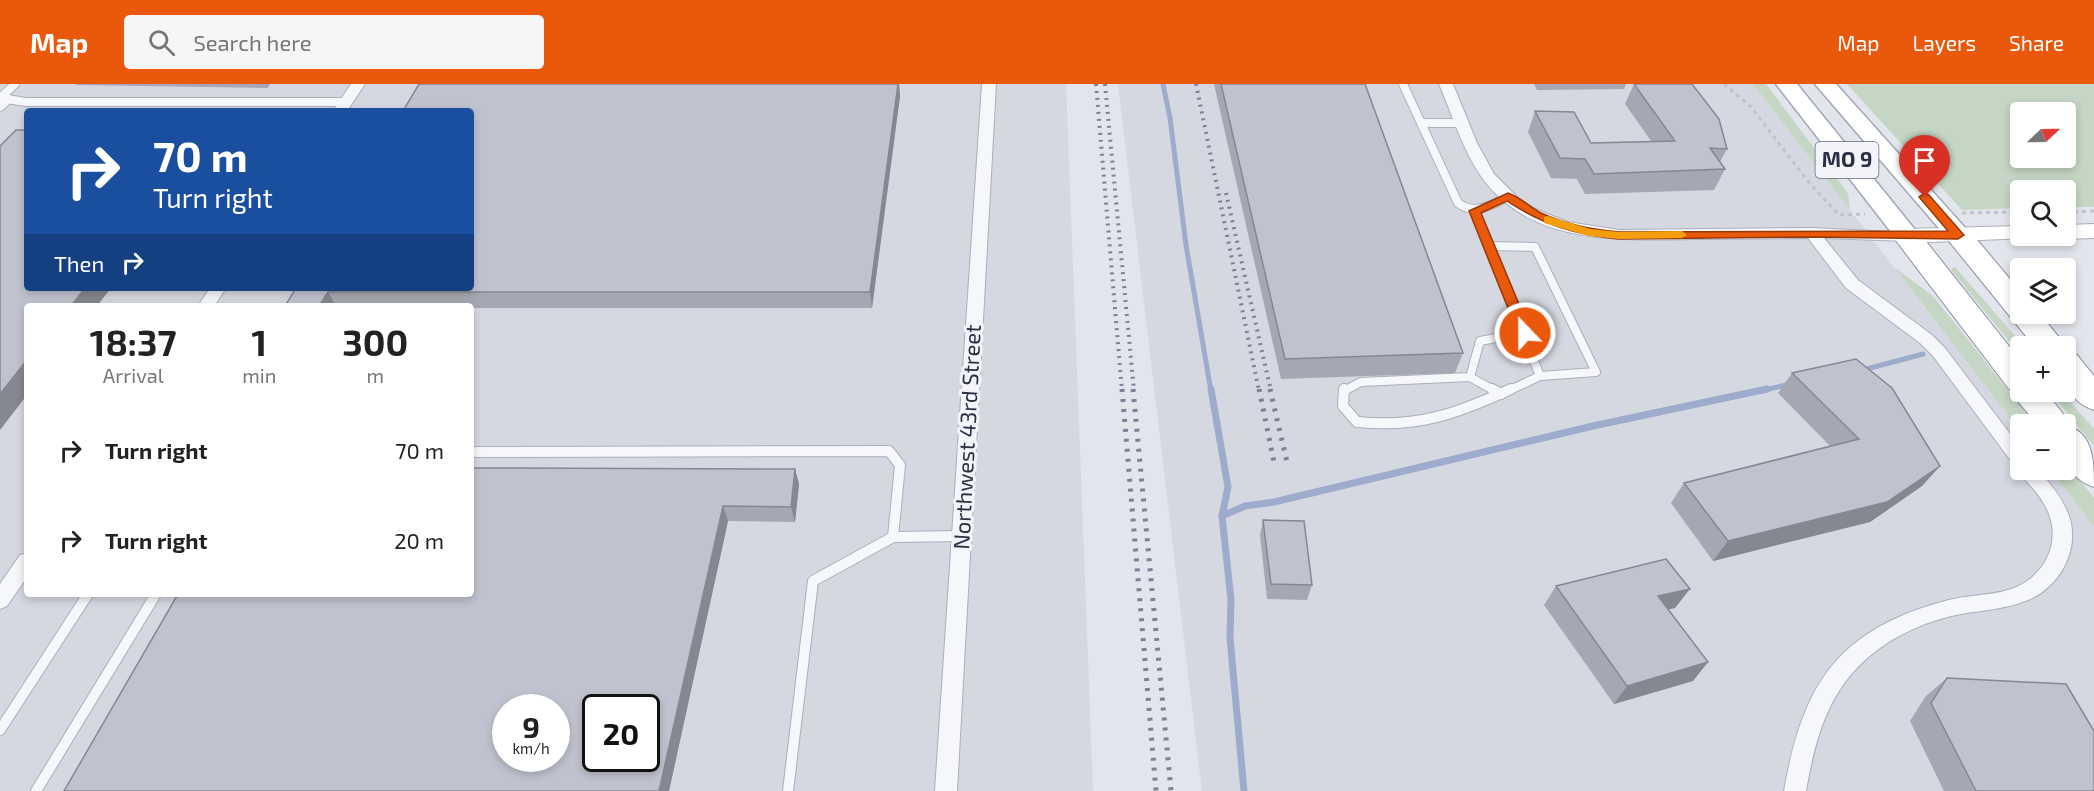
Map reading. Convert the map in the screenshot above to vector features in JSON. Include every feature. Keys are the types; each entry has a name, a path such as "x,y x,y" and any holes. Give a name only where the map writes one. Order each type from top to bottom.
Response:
{"highway":[{"name":"MO 9","path":"1958,235 2010,298"},
{"name":"MO 9","path":"1907,236 2010,368"},
{"path":"2032,324 2043,336"},
{"path":"2076,376 2094,398"},
{"name":"MO 9","path":"2037,402 2047,414"},
{"path":"2076,451 2094,474"}],"main road":[{"name":"MO 9","path":"1786,84 1907,236"},
{"name":"MO 9","path":"1825,84 1958,235"}],"street":[{"path":"343,107 358,84"},
{"name":"Northwest 43rd Street","path":"946,791 989,84"},
{"path":"1446,84 1487,175 1508,197 1534,214 1589,232 1619,235 1812,233 1907,236 2010,233"},
{"path":"2076,232 2094,231"},
{"path":"1812,233 1852,284 1926,339 1939,352 2010,447"},
{"path":"1796,791 1802,748 1812,718 1825,692 1863,649 1887,632 1914,619 1944,609 2007,598 2031,589 2041,583 2055,567 2062,548 2061,526 2053,503 2036,480"},
{"path":"0,600 24,565"}],"lane":[{"path":"15,84 0,98 26,102 343,107"},
{"path":"1403,84 1458,203 1464,210 1474,211 1508,197"},
{"path":"0,107 9,99"},
{"path":"1421,123 1463,123"},
{"path":"1474,211 1525,333 1540,376"},
{"path":"1489,246 1535,247 1596,372 1540,376 1501,394 1431,421 1392,426 1357,422 1343,406 1344,389 1362,382 1470,377 1501,394"},
{"path":"1470,377 1480,341 1525,333"},
{"path":"474,452 889,451 900,465 893,537"},
{"path":"788,791 813,581 893,537 961,536"},
{"path":"0,730 86,597"},
{"path":"36,791 154,597"}],"path":[{"path":"2076,212 2094,212"}],"shaded area":[{"path":"0,84 1066,84 1093,791 0,791"},
{"path":"1118,84 1753,84 2010,418 2010,480 2058,480 2094,526 2094,791 1202,791"}],"green space":[{"path":"1753,84 1766,84 1848,193 1850,210"},
{"path":"1847,84 2094,84 2094,207 2076,207 2076,180 2010,180 2010,208 1962,210"},
{"path":"1894,267 1933,296 2010,393 2010,402 2017,402 2027,414 2010,414 2010,418"},
{"path":"1955,267 2015,336 2010,336 2010,343 1952,271"},
{"path":"2058,402 2071,402 2094,429 2094,446 2076,424 2076,414 2068,414"},
{"path":"2076,476 2094,498 2094,526 2058,480 2076,480"}],"building":[{"path":"419,84 898,84 870,292 328,292 321,303 287,303 294,291 474,291 474,108 405,108"},
{"path":"1221,84 1365,84 1463,353 1285,359"},
{"path":"1634,84 1692,84 1719,119 1727,149 1710,148 1725,169 1594,174 1585,159 1560,158 1535,111 1574,112 1591,143 1675,141"},
{"path":"16,130 24,130 24,291 83,291 73,303 24,303 24,364 0,394 0,146"},
{"path":"1856,359 1892,388 1940,466 1887,502 1728,541 1684,483 1859,439 1792,373"},
{"path":"474,468 795,469 791,507 723,506 659,791 64,791 176,597 474,597"},
{"path":"1263,520 1304,521 1312,585 1271,584"},
{"path":"1666,559 1690,589 1658,596 1708,662 1627,686 1556,586"},
{"path":"1947,678 2066,684 2094,731 2094,791 1976,791 1931,703"}],"waterway":[{"path":"1163,84 1170,118 1186,245 1211,391"},
{"path":"1859,371 1923,354"},
{"path":"1760,391 1791,384"},
{"path":"1211,389 1228,487 1222,516"},
{"path":"1222,516 1245,506 1274,502 1593,426 1767,389"},
{"path":"1222,516 1231,600 1230,638 1244,791"}],"railway":[{"path":"1096,84 1122,391"},
{"path":"1105,84 1134,391"},
{"path":"1196,84 1259,391"},
{"path":"1226,193 1271,391"},
{"path":"1122,389 1156,791"},
{"path":"1133,389 1171,791"},
{"path":"1259,389 1274,462"},
{"path":"1270,389 1287,462"}],"slow traffic":[{"path":"1548,220 1589,232 1619,235 1682,235"}],"route":[{"path":"1525,333 1474,211 1508,197 1534,214 1560,225 1589,232 1619,235 1812,233 1958,235 1925,197"}]}
